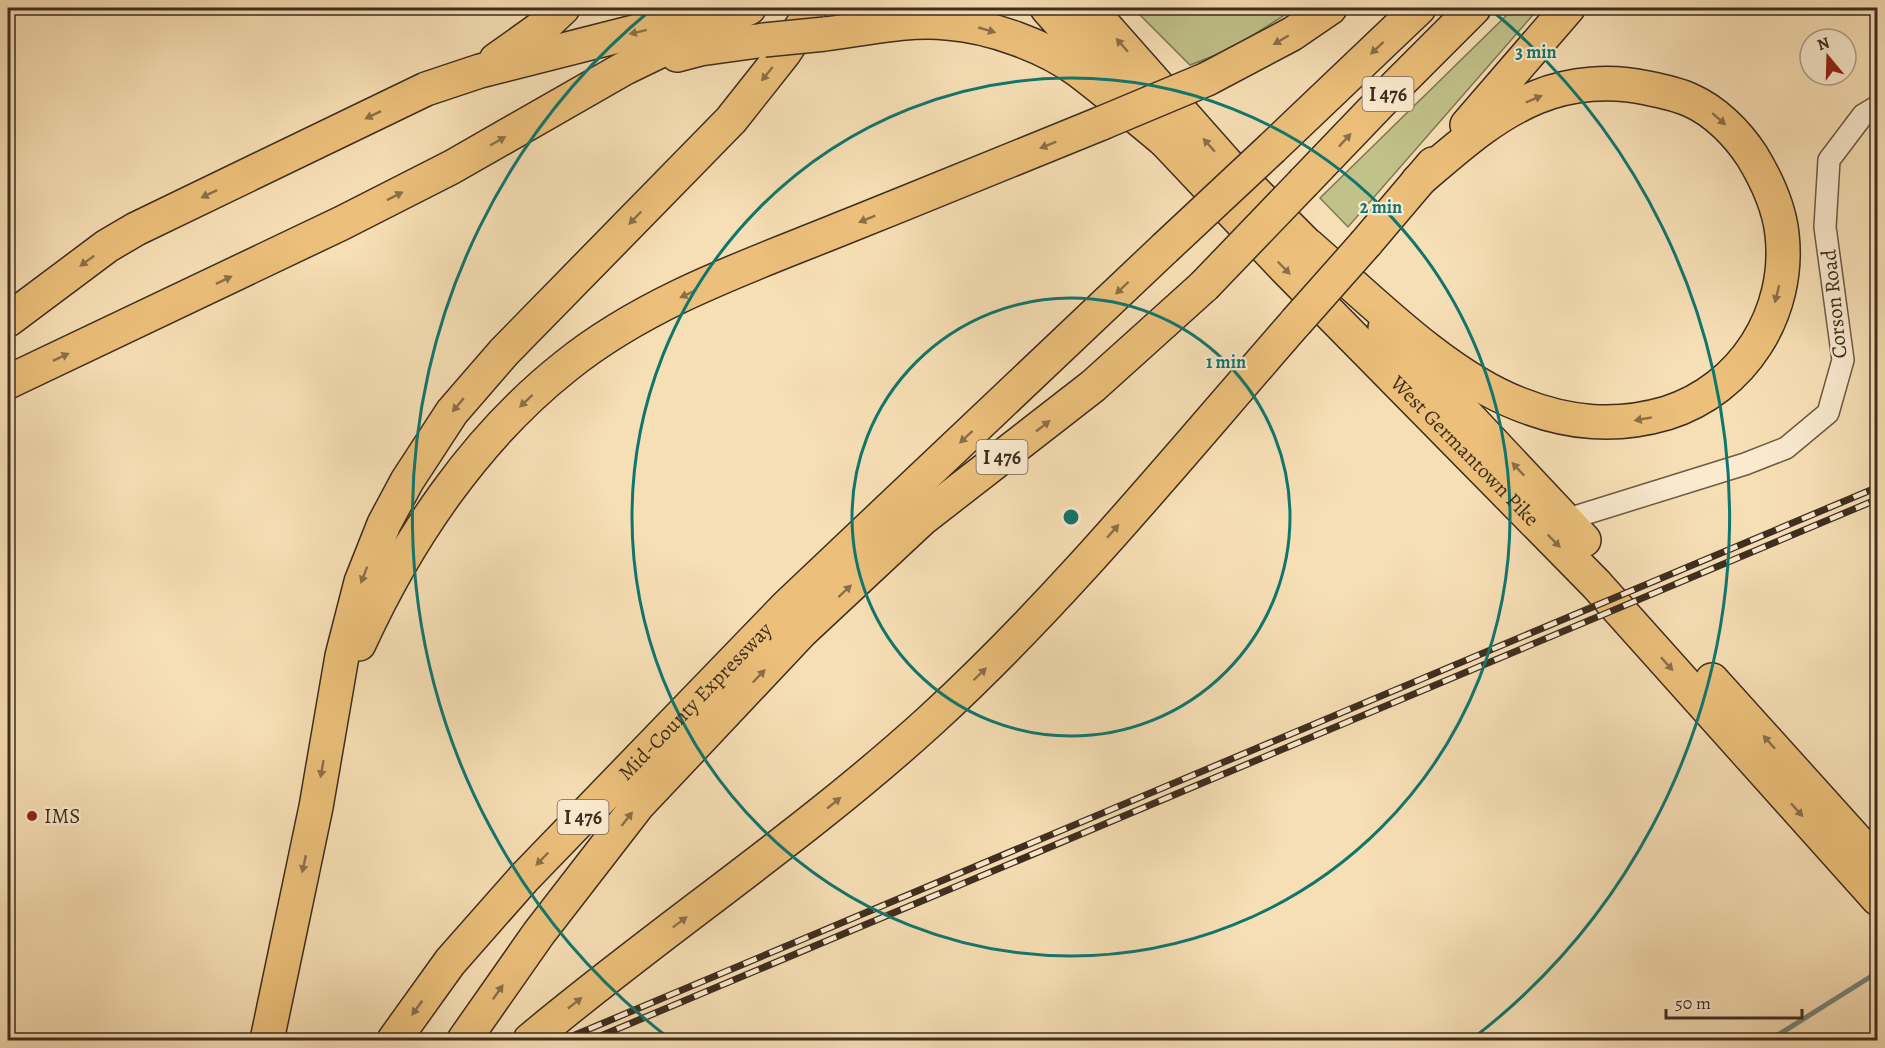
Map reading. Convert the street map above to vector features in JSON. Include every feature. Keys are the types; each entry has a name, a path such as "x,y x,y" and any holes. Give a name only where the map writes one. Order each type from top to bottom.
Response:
{"main road":[{"path":"480,71 545,25 563,8"},
{"path":"8,320 107,246 136,229 426,89 480,71 677,22 714,8"},
{"path":"8,382 342,223 452,167 625,68 749,8"},
{"name":"West Germantown Pike","path":"1047,8 1164,140 1282,266 1596,584 1878,899"},
{"name":"West Germantown Pike","path":"1089,8 1226,163 1309,246 1648,609 1878,864"},
{"path":"329,731 348,668 373,614 418,535 470,460 521,405 566,366 609,335 657,308 745,267 1207,79 1292,34 1330,8"},
{"name":"I 476","path":"795,618 1165,248 1419,8"},
{"name":"I 476","path":"795,618 1093,386 1204,286 1474,8"},
{"path":"530,1041 624,964 788,840 930,721 1001,654 1058,593 1366,243 1568,8"},
{"path":"568,102 672,57 700,49 764,40 817,21"},
{"path":"267,1041 316,807 342,656 361,582 384,524 408,481 452,412 504,352 731,120 784,53 804,23 817,21 892,25 946,22 980,28 1008,37 1044,51 1078,70 1164,140"},
{"path":"1309,246 1402,328 1462,374 1520,405 1583,422 1618,423 1650,418 1683,408 1713,392 1736,371 1772,315 1783,262 1782,233 1774,203 1761,170 1747,148 1713,113 1692,100 1669,92 1630,84 1593,84 1555,91 1514,108 1479,129 1419,181"},
{"name":"Mid-County Expressway","path":"394,1041 450,962 524,878 795,618"},
{"name":"Mid-County Expressway","path":"464,1041 539,933 638,806 691,747 795,618"}],"street":[{"name":"Corson Road","path":"1565,520 1745,464 1786,448 1828,413 1843,360 1825,227 1829,160 1863,115 1878,106"}],"green space":[{"path":"1133,8 1296,8 1231,49 1190,65"},
{"path":"1514,8 1539,8 1348,227 1320,198"}],"waterway":[{"path":"1770,1040 1878,972"}],"railway":[{"path":"563,1040 1878,487"},
{"path":"591,1040 1878,499"}],"place":[{"name":"IMS","path":"32,816"}]}
